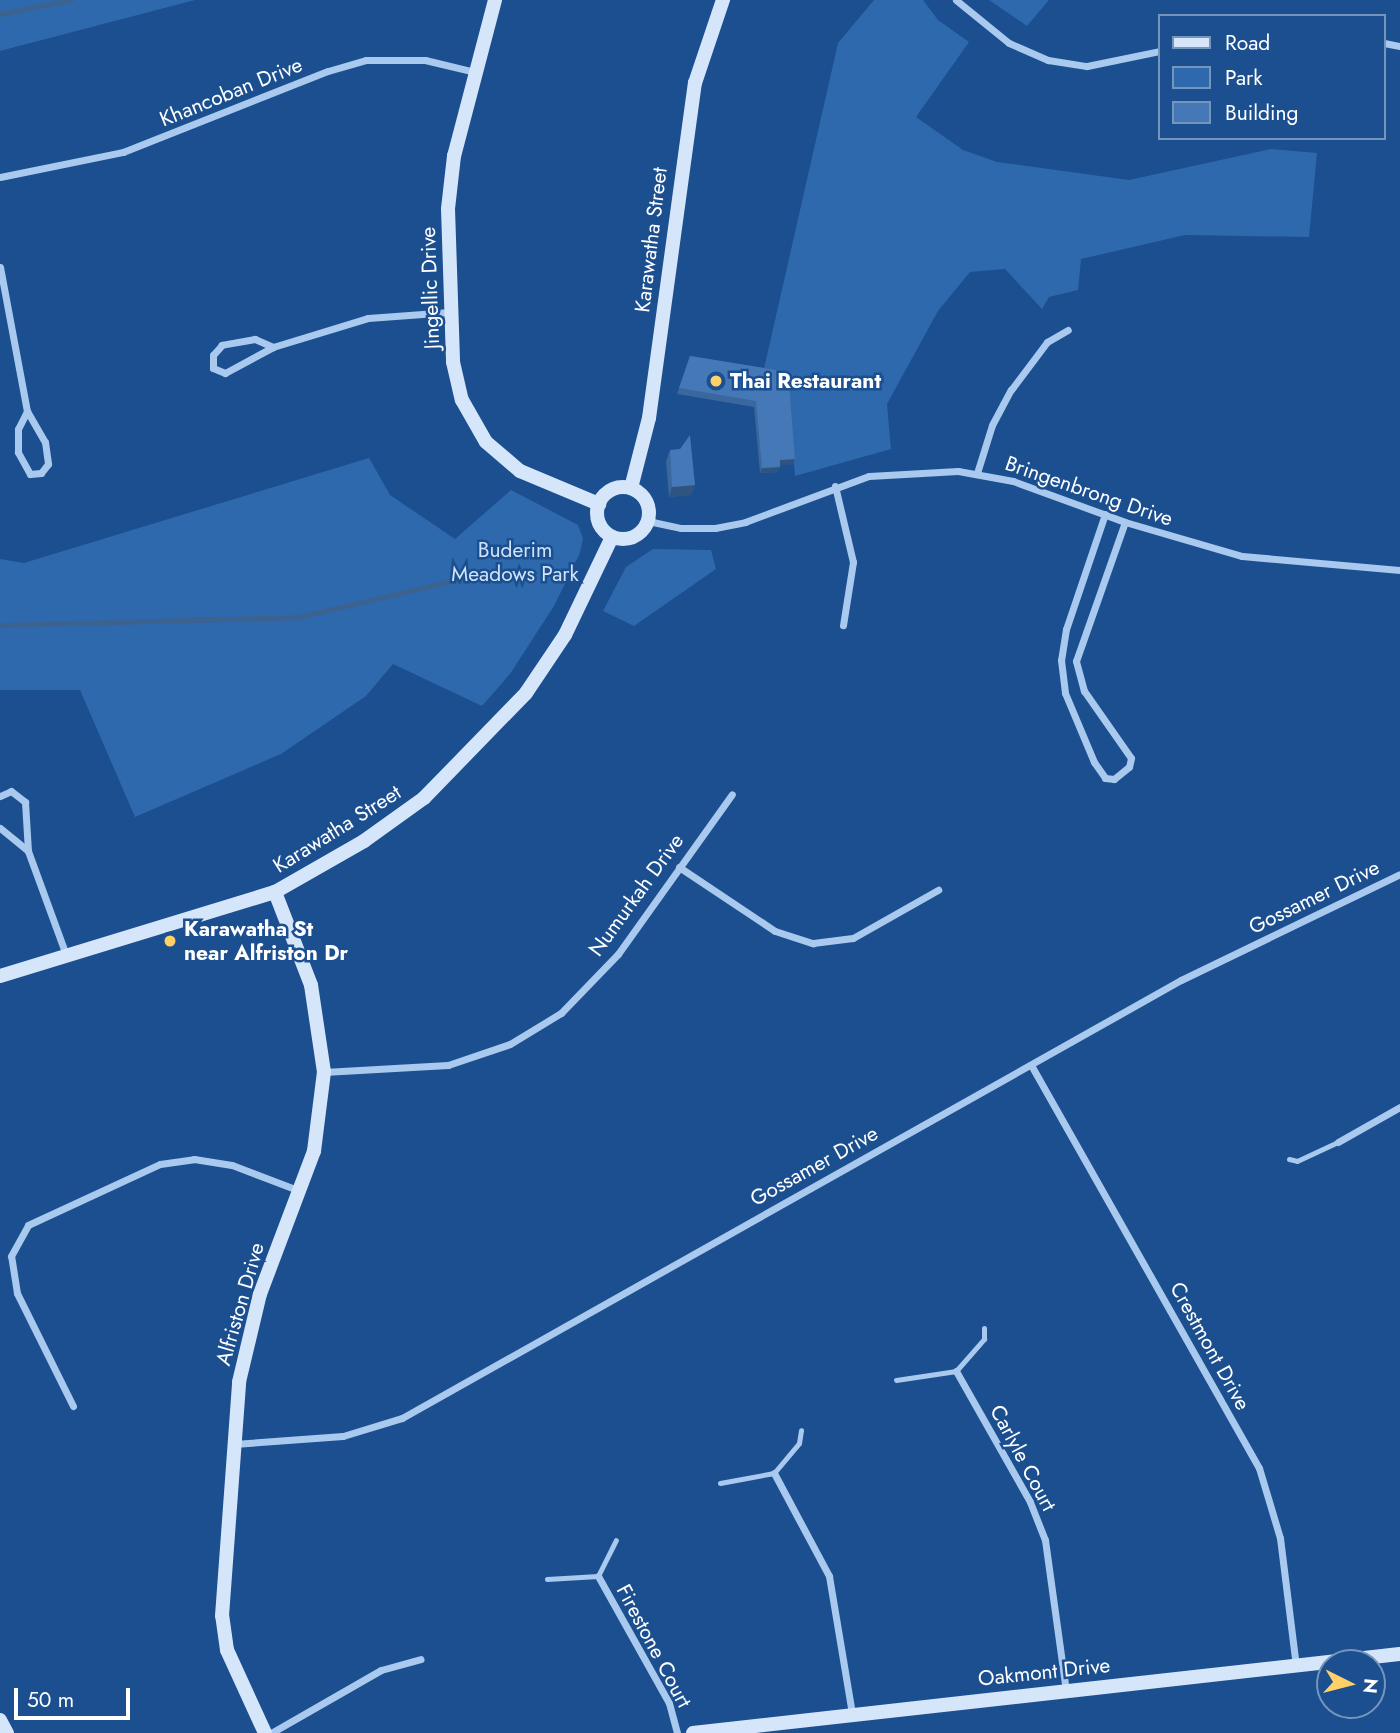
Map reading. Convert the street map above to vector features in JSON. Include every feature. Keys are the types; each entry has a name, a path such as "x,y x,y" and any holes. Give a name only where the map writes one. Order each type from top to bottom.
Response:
{"street":[{"name":"Jingellic Drive","path":"495,0 454,156 448,209 453,362 463,400 486,442 520,471 599,504"},
{"name":"Karawatha Street","path":"631,488 649,418 695,83 723,0"},
{"path":"957,0 1009,43 1048,60 1087,66 1158,51"},
{"name":"Khancoban Drive","path":"0,177 123,152 328,71 366,60 425,60 475,72"},
{"path":"0,267 27,411 45,442 48,464 41,472 30,474 18,452 18,429 27,411"},
{"path":"273,347 255,339 222,345 213,355 213,368 225,373 273,347 368,318 450,312"},
{"path":"977,473 992,425 1011,390 1047,342 1068,330"},
{"name":"Bringenbrong Drive","path":"648,521 681,528 715,528 745,522 835,486 901,471 977,473 1013,481 1125,522 1242,556 1400,570"},
{"path":"835,486 853,562 843,625"},
{"path":"631,488 648,505 648,521 638,535 612,537 600,527 599,504 608,492 631,488"},
{"path":"1105,514 1066,629 1061,660 1065,693 1094,762 1105,778 1114,779 1129,767 1131,758 1084,691 1076,661 1125,522"},
{"name":"Karawatha Street","path":"0,976 275,892 394,820 481,744 526,693 565,635 612,537"},
{"path":"0,796 10,791 24,802 28,851 66,956"},
{"name":"Numurkah Drive","path":"324,1072 448,1065 510,1044 561,1013 618,954 732,794"},
{"path":"0,828 28,851"},
{"path":"679,867 775,932 813,943 853,938 938,890"},
{"name":"Gossamer Drive","path":"234,1444 343,1436 402,1418 1181,980 1400,874"},
{"name":"Alfriston Drive","path":"265,1733 227,1650 222,1616 239,1382 252,1324 300,1191 318,1128 324,1072 311,985 275,892"},
{"name":"Crestmont Drive","path":"1031,1065 1259,1468 1280,1538 1296,1666"},
{"path":"1338,1142 1400,1107"},
{"path":"73,1406 18,1293 11,1256 28,1225 160,1164 194,1159 232,1165 300,1191"},
{"name":"Carlyle Court","path":"956,1371 1030,1502 1045,1540 1066,1691"},
{"path":"774,1473 829,1576 852,1714"},
{"name":"Firestone Court","path":"598,1576 668,1703 677,1733"},
{"name":"Oakmont Drive","path":"693,1733 1400,1654"},
{"path":"271,1733 382,1671 421,1659"},
{"path":"0,1720 7,1733"}],"lane":[{"path":"1289,1159 1297,1161 1338,1142"},
{"path":"895,1380 956,1371 984,1339 984,1328"},
{"path":"720,1483 774,1473 799,1443 801,1430"},
{"path":"547,1579 598,1576 616,1540"}],"green space":[{"path":"0,0 195,0 0,51"},
{"path":"874,0 923,0 938,20 969,42 916,117 963,150 997,162 1129,180 1271,149 1317,153 1309,237 1185,235 1081,259 1078,290 1049,297 1042,309 1005,269 970,272 938,311 887,404 891,449 795,476 786,377 763,373 838,43"},
{"path":"989,0 1049,0 1027,26"},
{"name":"Buderim Meadows Park","path":"369,458 390,495 455,539 511,490 578,525 583,538 580,553 554,606 510,674 482,706 393,664 366,696 281,754 135,817 80,690 0,690 0,559 24,563"},
{"path":"653,549 711,550 716,569 634,626 603,611 626,567"}],"building":[{"path":"690,356 788,372 795,459 780,460 780,467 762,468 756,401 679,388"},
{"path":"690,435 695,485 672,487 670,450 680,449"}],"waterway":[{"path":"0,14 71,0"},
{"path":"0,625 299,617 485,573"}],"place":[{"name":"Thai Restaurant","path":"716,381"},
{"name":"Karawatha St near Alfriston Dr","path":"170,941"}]}
